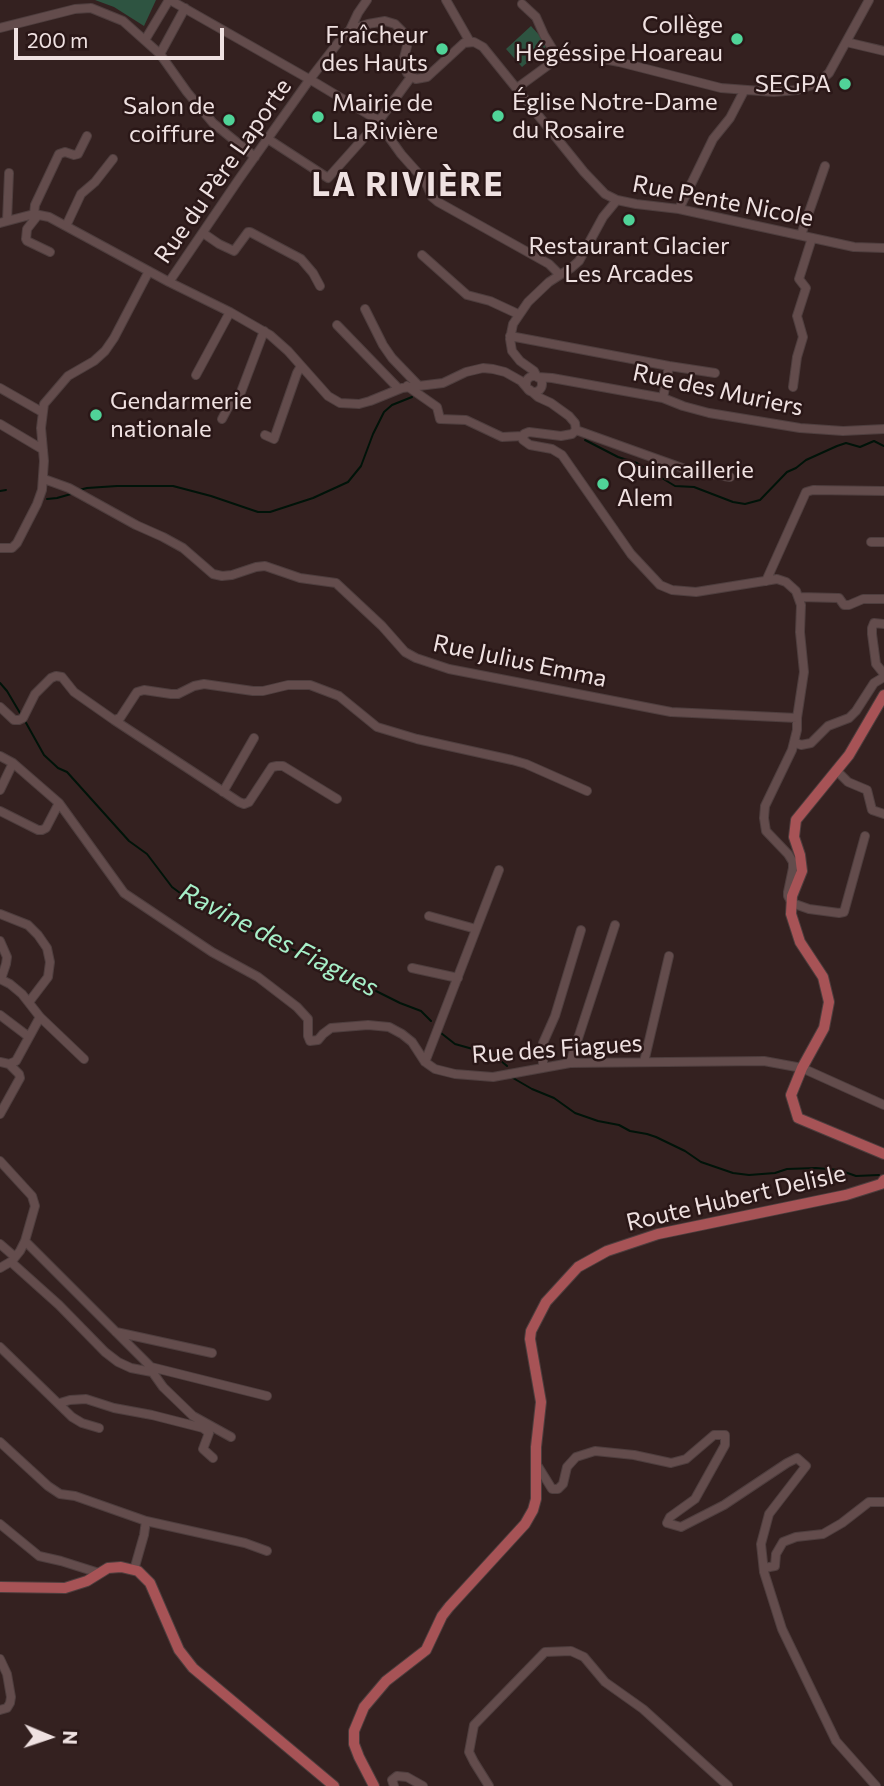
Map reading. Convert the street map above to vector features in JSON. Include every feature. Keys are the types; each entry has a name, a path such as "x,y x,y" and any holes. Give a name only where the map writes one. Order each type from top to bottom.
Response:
{"main road":[{"name":"Route Hubert Delisle","path":"884,695 860,736 796,820 794,836 802,871 792,896 791,914 800,942 823,977 829,1002 824,1028 791,1095 798,1118 884,1154"},
{"name":"Route Hubert Delisle","path":"374,1786 355,1744 354,1731 364,1707 386,1681 426,1650 442,1616 525,1524 533,1510 536,1499 536,1447 541,1402 530,1339 531,1331 546,1302 578,1267 607,1251 658,1234 846,1195 881,1185 884,1180"},
{"path":"0,1587 65,1588 77,1586 108,1568 134,1570 150,1583 179,1650 193,1668 334,1786"}],"street":[{"path":"71,0 75,9"},
{"path":"145,40 169,0 185,8 376,119 425,181 432,197 549,264 560,275"},
{"name":"Rue du Père Laporte","path":"42,412 49,397 68,376 94,360 114,338 149,271 169,282 310,79 350,30 367,0"},
{"path":"350,30 368,23 385,21 395,24 401,28 406,39 404,69 416,79 427,77 460,46 470,42 446,0"},
{"path":"517,88 558,58 583,55 705,85 744,91 788,91 818,83 829,73 869,0"},
{"path":"522,4 536,17 558,58"},
{"path":"0,28 75,9 90,8 123,21 160,54 213,123 256,157"},
{"path":"160,54 185,8"},
{"name":"Rue Pente Nicole","path":"470,42 483,47 584,172 605,194 617,200 679,209 854,247 884,248"},
{"path":"846,42 884,51"},
{"path":"268,139 328,177 378,122 411,77"},
{"path":"679,209 713,139 730,118 744,91"},
{"path":"50,252 26,241 27,229 36,214 35,205 59,154 78,154 87,136"},
{"path":"66,226 81,194 95,183 113,159"},
{"path":"801,235 825,166"},
{"path":"9,173 4,222 36,214 50,217 149,271"},
{"path":"548,401 538,397 534,371 516,357 512,351 510,336 518,314 528,302 579,261 603,217 617,200"},
{"path":"203,233 234,251 250,232 301,258 320,286"},
{"path":"793,387 803,337 797,316 806,288 799,279 811,238"},
{"path":"422,255 467,295 490,301 518,314"},
{"path":"169,282 264,331 277,341 334,401 359,404 403,388 443,383 466,372 482,368 493,369 534,382 548,401 575,423 576,430"},
{"path":"365,309 392,358 418,385"},
{"path":"196,375 230,312"},
{"path":"337,326 403,388 437,407 440,419 466,420 502,437 523,436 534,432 568,436 576,430"},
{"path":"222,419 231,402 241,392 264,331"},
{"path":"510,336 715,373"},
{"path":"265,435 274,439 301,366"},
{"path":"663,398 669,366"},
{"name":"Rue des Muriers","path":"534,382 663,398 709,413 800,428 843,431 884,429"},
{"path":"0,388 42,412 44,461 44,480 37,504 17,543 12,548 0,548"},
{"path":"0,424 42,449"},
{"path":"576,430 685,469 730,477"},
{"path":"523,436 527,444 552,449 562,455 631,554 660,586 696,592 777,579 791,585 802,605 800,641 804,672 794,742 765,806 764,818 766,831 793,862 788,891 792,903 809,909 844,912 865,836"},
{"name":"Rue Julius Emma","path":"44,480 69,488 183,548 213,574 232,575 265,566 300,578 336,583 382,626 405,652 416,658 449,668 671,712 797,718"},
{"path":"766,581 806,492 813,489 884,491"},
{"path":"871,542 884,542"},
{"path":"799,597 839,597 844,605 863,599 884,600"},
{"path":"794,742 801,745 810,743 828,726 849,718 874,684 884,676 876,664 872,634 874,623 884,624"},
{"path":"0,707 14,719 23,718 40,687 51,678 59,676 74,692 239,802 249,802 272,767 283,766 337,799"},
{"path":"114,720 120,718 137,692 144,690 178,694 204,684 253,691 288,685 310,685 339,696 377,727 519,762 587,791"},
{"path":"223,792 254,738"},
{"path":"0,756 13,763 59,803 124,892 212,952 258,976 297,1007 307,1019 310,1041 318,1040 331,1028 368,1025 389,1027 412,1042 425,1062"},
{"path":"0,790 13,763"},
{"path":"836,770 848,782 867,790 872,810 884,814"},
{"path":"0,811 42,830 46,828 59,803"},
{"path":"425,1062 499,870"},
{"path":"0,915 28,925 47,948 50,962 48,977 29,1002"},
{"path":"429,916 476,929"},
{"path":"570,1063 615,925"},
{"path":"543,1067 543,1043 555,1016 581,930"},
{"path":"0,941 7,957 1,979 29,1002 40,1017 84,1059"},
{"path":"644,1062 669,956"},
{"path":"412,968 458,978"},
{"path":"0,1015 29,1037"},
{"path":"5,1063 16,1061 40,1017"},
{"name":"Rue des Fiagues","path":"425,1062 435,1069 455,1074 493,1077 570,1063 764,1061 802,1068 882,1103"},
{"path":"0,1114 20,1077 5,1063"},
{"path":"0,1161 34,1201 34,1212 25,1241 13,1259 0,1268"},
{"path":"25,1241 116,1332 163,1387 193,1416 231,1437"},
{"path":"0,1244 105,1352 118,1362 131,1368 267,1395"},
{"path":"116,1332 212,1353"},
{"path":"0,1347 72,1417 99,1428"},
{"path":"60,1403 86,1399 204,1428 209,1433 203,1450 213,1458"},
{"path":"536,1463 552,1489 558,1489 563,1484 567,1467 576,1457 595,1451 634,1455 671,1463 686,1459 714,1435 725,1435 725,1445 695,1499 670,1517 667,1523 681,1527 724,1505 797,1458 806,1466 769,1514 761,1544 764,1568 782,1629 836,1741 876,1786"},
{"path":"0,1442 60,1494 75,1496 146,1521 267,1550"},
{"path":"764,1568 775,1566 776,1554 783,1542 796,1537 823,1534 842,1524 869,1503 884,1502"},
{"path":"134,1570 146,1521"},
{"path":"0,1524 39,1556 99,1573"},
{"path":"489,1786 469,1752 474,1725 545,1652 570,1651 584,1657 605,1682 643,1709 728,1786"},
{"path":"0,1659 7,1674 11,1697 7,1708 0,1710"},
{"path":"394,1786 393,1780 397,1776 407,1777 423,1786"}],"green space":[{"path":"95,0 156,0 144,26 114,7"},
{"path":"531,26 548,45 522,67 506,49"}],"waterway":[{"path":"79,490 117,486 173,486 258,512 270,512 313,498 348,482 361,466 384,412 392,405 412,397"},
{"path":"585,440 618,457 637,463 675,486 694,487 745,504 760,500 787,472 806,460 837,446 846,443 860,447 874,441 884,446"},
{"path":"0,491 6,490"},
{"path":"47,499 71,494"},
{"name":"Ravine des Fiagues","path":"0,683 20,713"},
{"name":"Ravine des Fiagues","path":"25,721 44,755 58,768 67,772 129,841 147,854 172,887 184,896 216,907 239,924 328,964 370,988 421,1011 431,1021"},
{"name":"Ravine des Fiagues","path":"441,1033 455,1044 494,1055 507,1066"},
{"name":"Ravine des Fiagues","path":"513,1078 554,1098 575,1113 656,1137 701,1162 733,1173 749,1175 816,1168 839,1170 856,1176 879,1175"}],"place":[{"name":"Collège Hégéssipe Hoareau","path":"737,39"},
{"name":"Fraîcheur des Hauts","path":"442,49"},
{"name":"SEGPA","path":"845,84"},
{"name":"Église Notre-Dame du Rosaire","path":"498,116"},
{"name":"Mairie de La Rivière","path":"318,117"},
{"name":"Salon de coiffure","path":"229,120"},
{"name":"Restaurant Glacier Les Arcades","path":"629,220"},
{"name":"Gendarmerie nationale","path":"96,415"},
{"name":"Quincaillerie Alem","path":"603,484"}],"district":[{"name":"LA RIVIÈRE","path":"408,185"}]}
